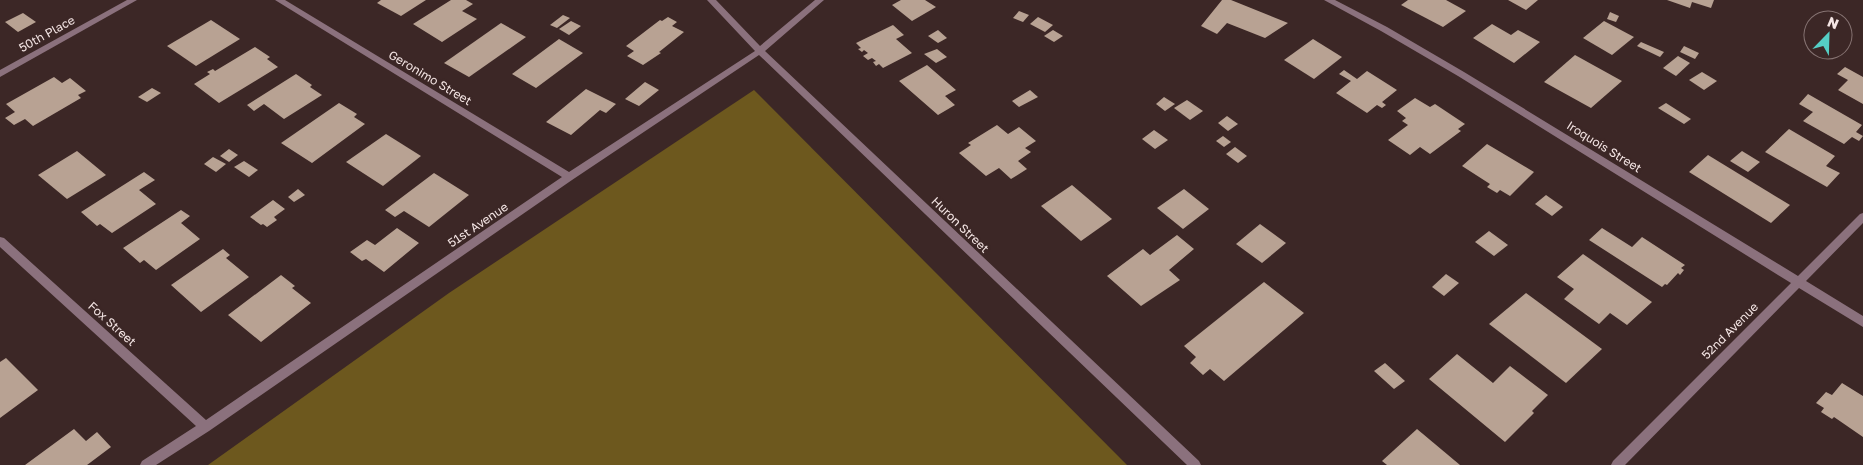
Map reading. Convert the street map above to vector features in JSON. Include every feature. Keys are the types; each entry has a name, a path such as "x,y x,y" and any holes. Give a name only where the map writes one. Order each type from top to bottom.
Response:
{"street":[{"name":"50th Place","path":"0,74 133,0"},
{"name":"Geronimo Street","path":"279,0 569,177"},
{"name":"Huron Street","path":"711,0 760,51 1195,465"},
{"name":"51st Avenue","path":"146,465 205,427 569,177 760,51 820,0"},
{"name":"Iroquois Street","path":"1328,0 1461,74 1863,322"},
{"name":"52nd Avenue","path":"1617,465 1863,217"},
{"name":"Fox Street","path":"0,241 205,427"}],"shaded area":[{"path":"754,90 1127,465 208,465 449,293"}],"building":[{"path":"381,0 426,0 401,16 377,3"},
{"path":"451,0 466,0 473,4 462,11 477,19 442,42 413,24"},
{"path":"901,0 925,0 936,7 912,21 892,5"},
{"path":"1222,0 1231,0 1288,23 1265,38 1227,23 1217,34 1201,26"},
{"path":"1408,0 1446,0 1466,11 1443,27 1401,5"},
{"path":"1508,0 1538,0 1526,10"},
{"path":"1667,0 1714,0 1711,8 1692,2 1690,8"},
{"path":"1019,11 1029,15 1023,22 1013,18"},
{"path":"1610,12 1619,16 1616,22 1607,19"},
{"path":"23,13 36,22 18,32 5,22"},
{"path":"563,15 570,18 557,28 550,25"},
{"path":"668,17 677,22 672,26 684,32 659,52 661,53 643,65 627,56 634,51 626,46 660,20 662,21"},
{"path":"1038,17 1053,25 1045,32 1030,24"},
{"path":"211,20 240,39 196,66 167,46"},
{"path":"571,21 581,26 569,35 559,29"},
{"path":"1604,21 1634,37 1612,55 1583,38"},
{"path":"501,23 526,37 469,77 444,63"},
{"path":"1492,24 1511,35 1518,30 1540,42 1514,63 1473,38"},
{"path":"893,25 904,35 896,39 912,53 883,68 879,64 876,66 873,62 876,61 872,58 868,60 863,56 868,53 858,49 861,48 856,43"},
{"path":"938,30 947,38 938,43 928,36"},
{"path":"1053,30 1063,36 1054,42 1044,36"},
{"path":"559,39 583,53 536,88 512,74"},
{"path":"1313,39 1342,57 1314,79 1284,60"},
{"path":"1641,42 1664,52 1660,57 1637,46"},
{"path":"1684,46 1699,53 1695,59 1680,52"},
{"path":"255,47 270,57 267,59 278,67 219,103 194,84 210,74 207,72 213,69 215,71"},
{"path":"937,49 947,57 936,63 924,54"},
{"path":"1575,55 1622,81 1591,108 1544,82"},
{"path":"1678,56 1690,63 1676,76 1663,68"},
{"path":"927,65 956,90 945,96 955,105 938,115 899,81"},
{"path":"1845,67 1863,77 1863,104 1838,90 1848,80 1837,74"},
{"path":"1344,70 1357,79 1367,71 1397,90 1382,102 1386,105 1382,108 1377,105 1367,113 1336,93 1351,81 1339,74"},
{"path":"1702,72 1717,81 1704,90 1689,80"},
{"path":"296,74 322,95 284,119 264,104 254,111 247,105"},
{"path":"54,77 62,83 70,78 86,91 78,95 81,98 33,126 25,119 14,125 5,118 15,112 6,104"},
{"path":"645,82 659,90 639,106 625,99"},
{"path":"152,88 161,93 147,102 138,97"},
{"path":"586,89 616,104 606,113 600,110 571,135 546,122"},
{"path":"1030,90 1038,97 1019,107 1012,101"},
{"path":"1808,94 1862,125 1856,132 1863,136 1859,141 1852,137 1844,144 1803,121 1813,112 1799,104"},
{"path":"1164,97 1175,104 1165,111 1156,104"},
{"path":"1415,98 1430,107 1435,104 1465,124 1458,129 1461,131 1430,154 1420,147 1410,155 1388,140 1408,125 1402,121 1406,118 1397,111"},
{"path":"1187,100 1203,111 1190,120 1174,108"},
{"path":"339,103 357,114 354,117 365,124 312,163 281,143"},
{"path":"1666,103 1691,119 1684,124 1658,108"},
{"path":"1227,116 1238,124 1228,131 1218,123"},
{"path":"997,125 1008,134 1019,127 1036,141 1025,148 1031,152 1018,161 1027,169 1011,179 999,168 986,176 959,153 971,145 968,143"},
{"path":"1789,129 1835,156 1826,166 1840,173 1827,187 1765,152"},
{"path":"1154,130 1168,140 1155,149 1142,139"},
{"path":"386,134 421,156 383,186 346,162"},
{"path":"1223,136 1231,142 1224,147 1216,141"},
{"path":"1487,144 1534,172 1510,196 1500,190 1497,193 1487,187 1490,184 1462,166"},
{"path":"1235,147 1247,156 1238,163 1226,154"},
{"path":"229,149 238,155 229,162 220,156"},
{"path":"77,151 106,175 67,199 38,175"},
{"path":"1742,151 1760,162 1748,172 1730,161"},
{"path":"1708,155 1790,205 1771,223 1689,172"},
{"path":"213,157 226,164 216,172 204,164"},
{"path":"244,161 258,170 249,177 234,167"},
{"path":"144,172 155,180 139,190 156,204 112,233 100,224 97,226 81,212"},
{"path":"434,173 469,195 429,227 404,211 395,217 385,210"},
{"path":"1072,185 1112,219 1081,241 1041,206"},
{"path":"298,189 305,195 294,202 288,197"},
{"path":"1184,189 1209,209 1183,229 1157,208"},
{"path":"1546,195 1563,207 1552,216 1535,204"},
{"path":"273,200 285,209 274,217 277,220 267,227 250,217"},
{"path":"181,210 190,216 181,223 200,239 156,270 144,260 140,263 123,248"},
{"path":"1260,224 1286,243 1262,263 1236,244"},
{"path":"397,228 419,243 384,272 366,259 362,261 350,252 367,240 375,245"},
{"path":"1602,228 1632,247 1642,237 1685,265 1681,268 1684,270 1680,275 1678,273 1667,285 1665,284 1662,287 1589,240"},
{"path":"1489,231 1508,245 1494,256 1475,242"},
{"path":"1177,235 1194,249 1169,270 1180,280 1141,306 1107,276 1143,249 1150,255"},
{"path":"223,249 230,255 226,258 249,277 201,312 171,285"},
{"path":"1583,254 1652,302 1627,325 1610,313 1599,324 1564,299 1574,289 1557,277"},
{"path":"1446,274 1459,283 1444,296 1432,287"},
{"path":"281,275 295,286 292,288 311,303 261,342 228,315"},
{"path":"1264,282 1304,313 1224,381 1210,369 1203,375 1190,363 1196,357 1184,346"},
{"path":"1526,293 1602,349 1566,383 1489,324"},
{"path":"1457,354 1493,383 1510,366 1548,395 1532,411 1534,413 1505,442 1429,379"},
{"path":"6,358 38,390 0,418 0,362"},
{"path":"1385,363 1405,381 1394,389 1374,371"},
{"path":"1842,383 1863,396 1863,437 1834,417 1832,419 1821,412 1824,408 1816,403 1826,392 1832,395"},
{"path":"74,429 86,441 97,432 111,447 87,465 25,465"},
{"path":"1417,429 1460,465 1387,465 1382,461"}]}
